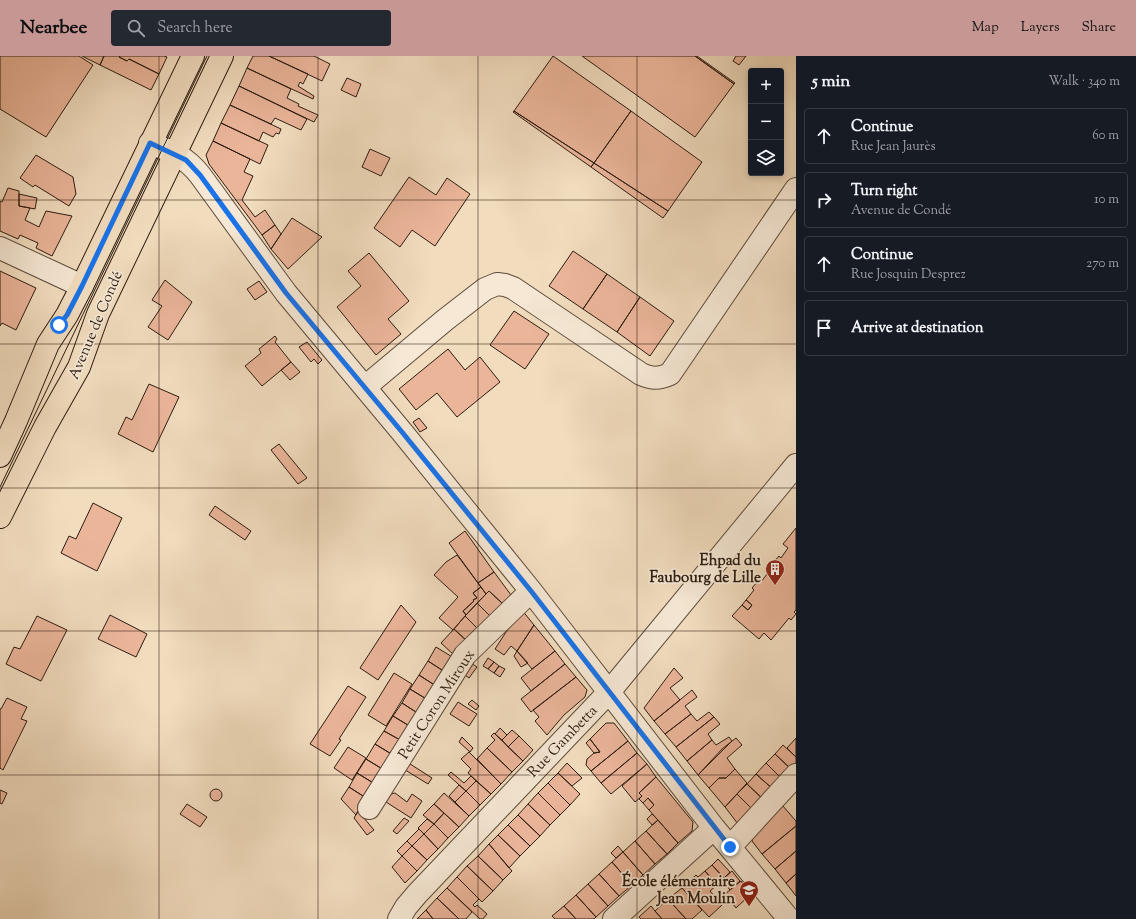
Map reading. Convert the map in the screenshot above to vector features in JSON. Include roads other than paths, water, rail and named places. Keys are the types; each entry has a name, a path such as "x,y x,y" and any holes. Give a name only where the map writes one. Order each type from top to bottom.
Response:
{"main road":[{"path":"0,456 48,344 67,315 82,286 193,56"},
{"name":"Avenue de Condé","path":"0,517 44,427 79,366 98,314 222,56"}],"street":[{"path":"150,143 175,153 186,160 200,175 286,293 531,591 714,828 789,919"},
{"path":"364,387 485,289 497,284 513,288 641,374 656,379 670,374 796,188"},
{"path":"0,248 82,286"},
{"name":"Rue Gambetta","path":"399,919 406,907 417,894 609,692 796,465"},
{"name":"Petit Coron Miroux","path":"369,808 465,655 531,591"},
{"path":"730,847 796,775"},
{"path":"614,919 714,828"}],"tram line":[{"path":"0,487 207,56"}],"place":[{"name":"Ehpad du Faubourg de Lille","path":"775,586"},
{"name":"École élémentaire Jean Moulin","path":"749,907"}]}
